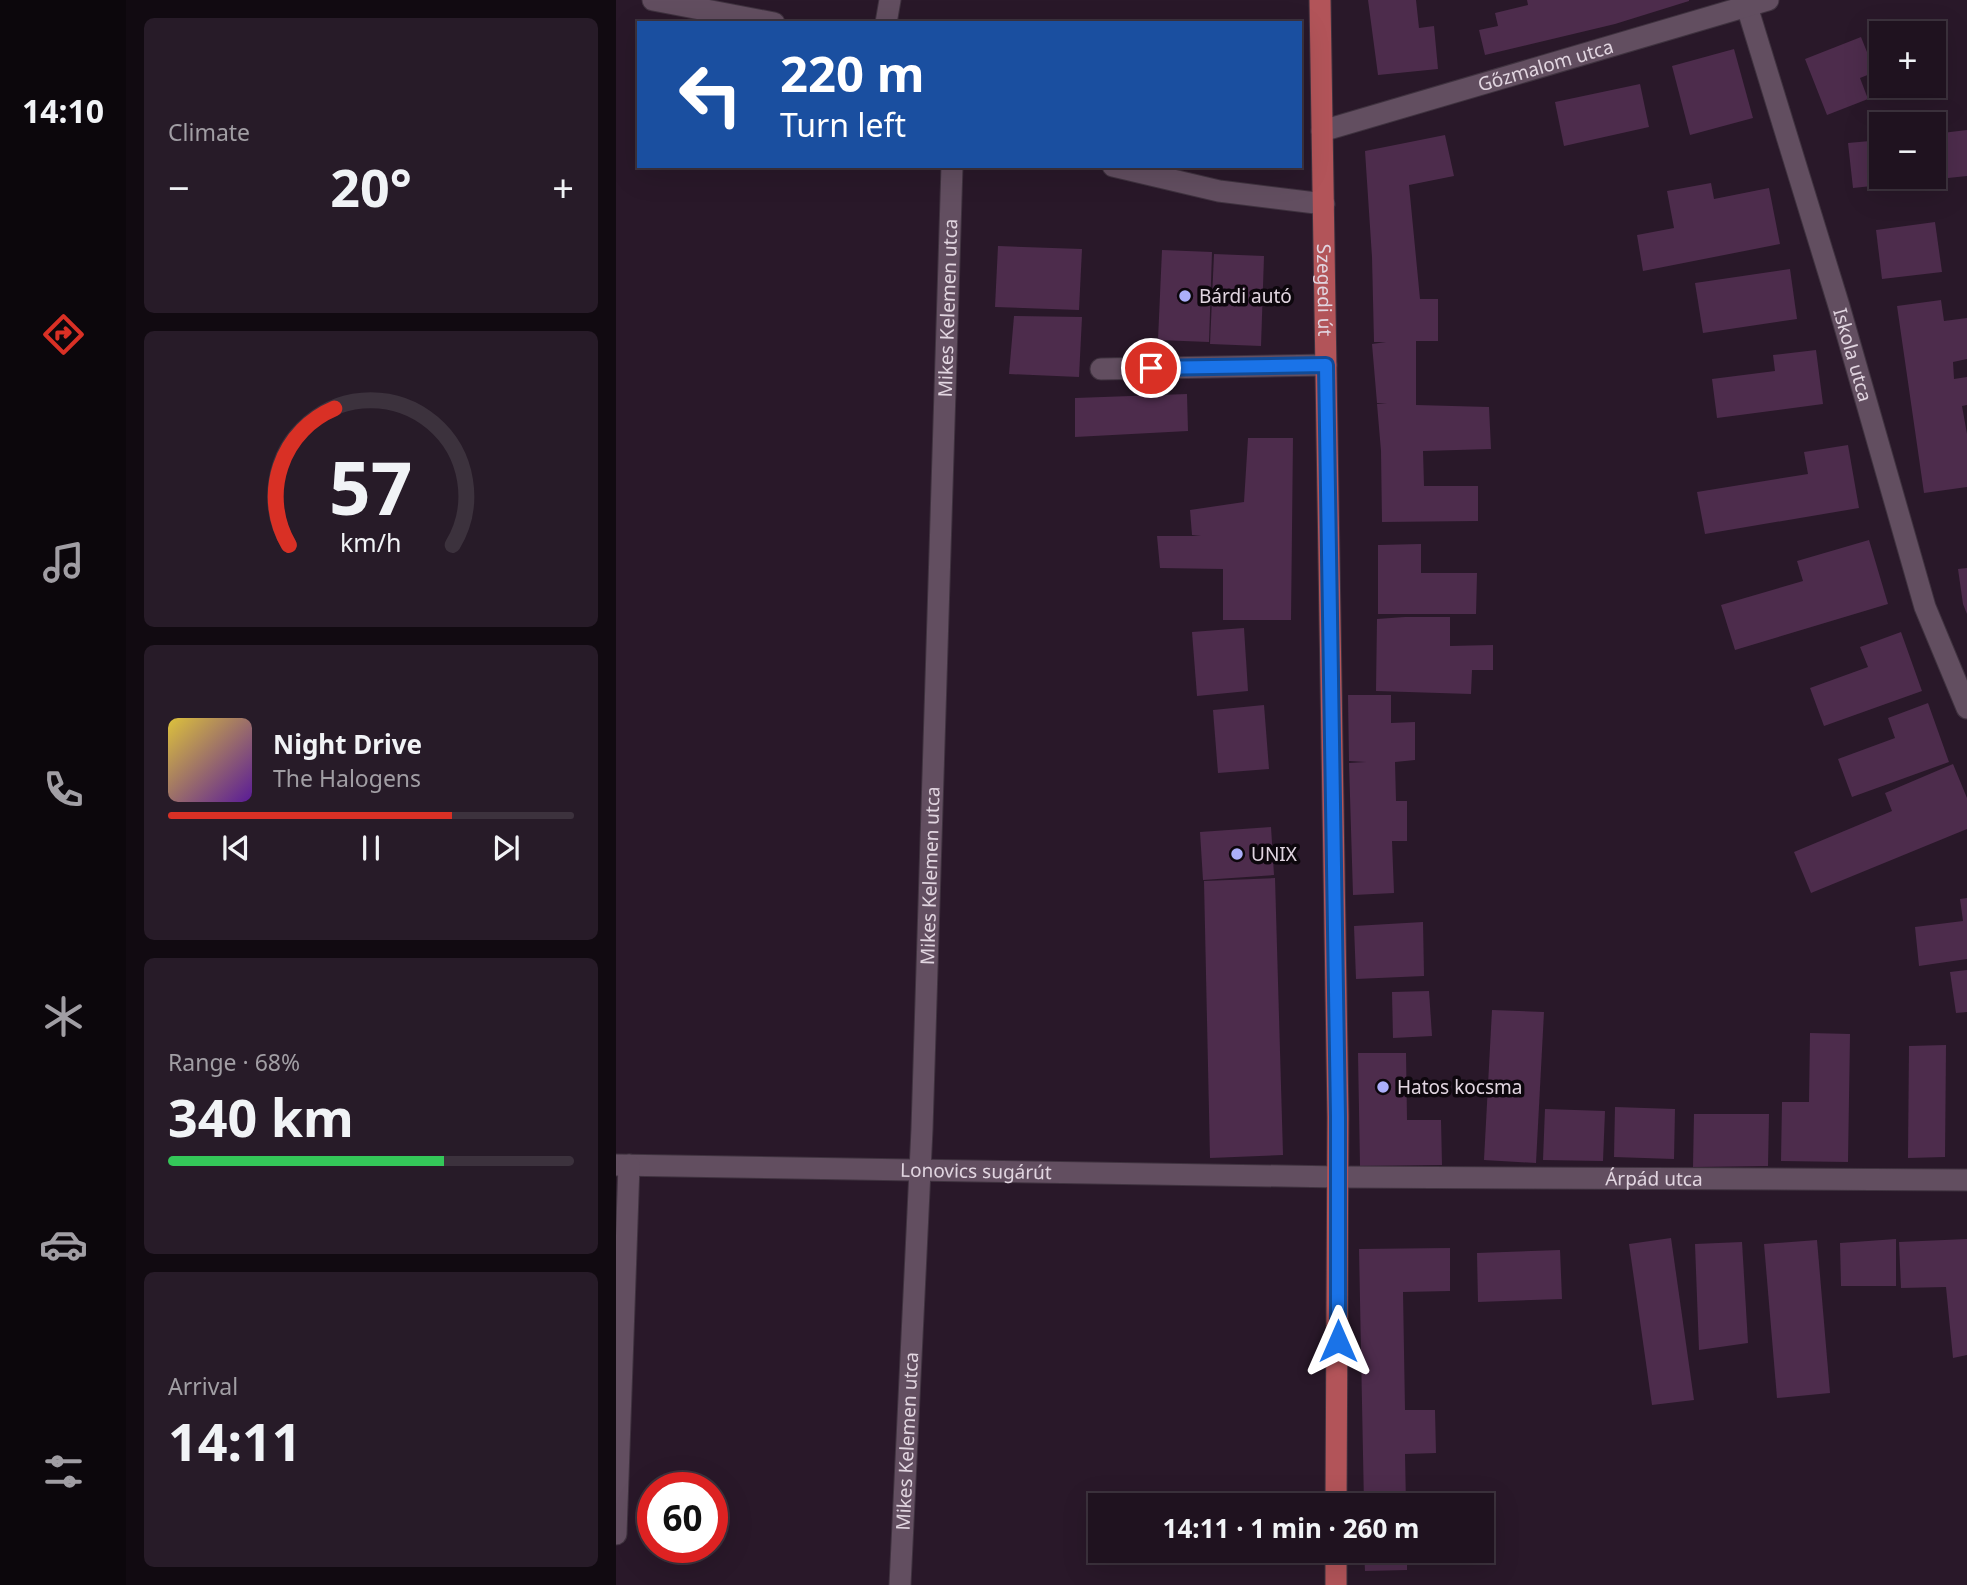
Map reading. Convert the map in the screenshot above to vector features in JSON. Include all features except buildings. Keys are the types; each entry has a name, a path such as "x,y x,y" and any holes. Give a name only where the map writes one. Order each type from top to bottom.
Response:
{"main road":[{"name":"Szegedi út","path":"1320,0 1339,1177 1336,1493"},
{"path":"1336,1563 1336,1585"}],"street":[{"path":"653,0 763,21"},
{"path":"886,21 890,0"},
{"name":"Gőzmalom utca","path":"1322,131 1746,3 1768,0"},
{"name":"Iskola utca","path":"1746,3 1839,306 1925,607 1967,708"},
{"name":"Mikes Kelemen utca","path":"901,1585 920,1169 952,168"},
{"path":"1121,168 1219,191 1324,204"},
{"path":"1101,369 1326,365"},
{"path":"616,1534 622,1165"},
{"name":"Lonovics sugárút","path":"622,1165 1339,1177"},
{"name":"Árpád utca","path":"1339,1177 1967,1180"}],"place":[{"name":"Bárdi autó","path":"1185,296"},
{"name":"UNIX","path":"1237,854"},
{"name":"Hatos kocsma","path":"1383,1087"}],"route":[{"path":"1151,368 1326,365 1339,1177 1338,1341"}]}
